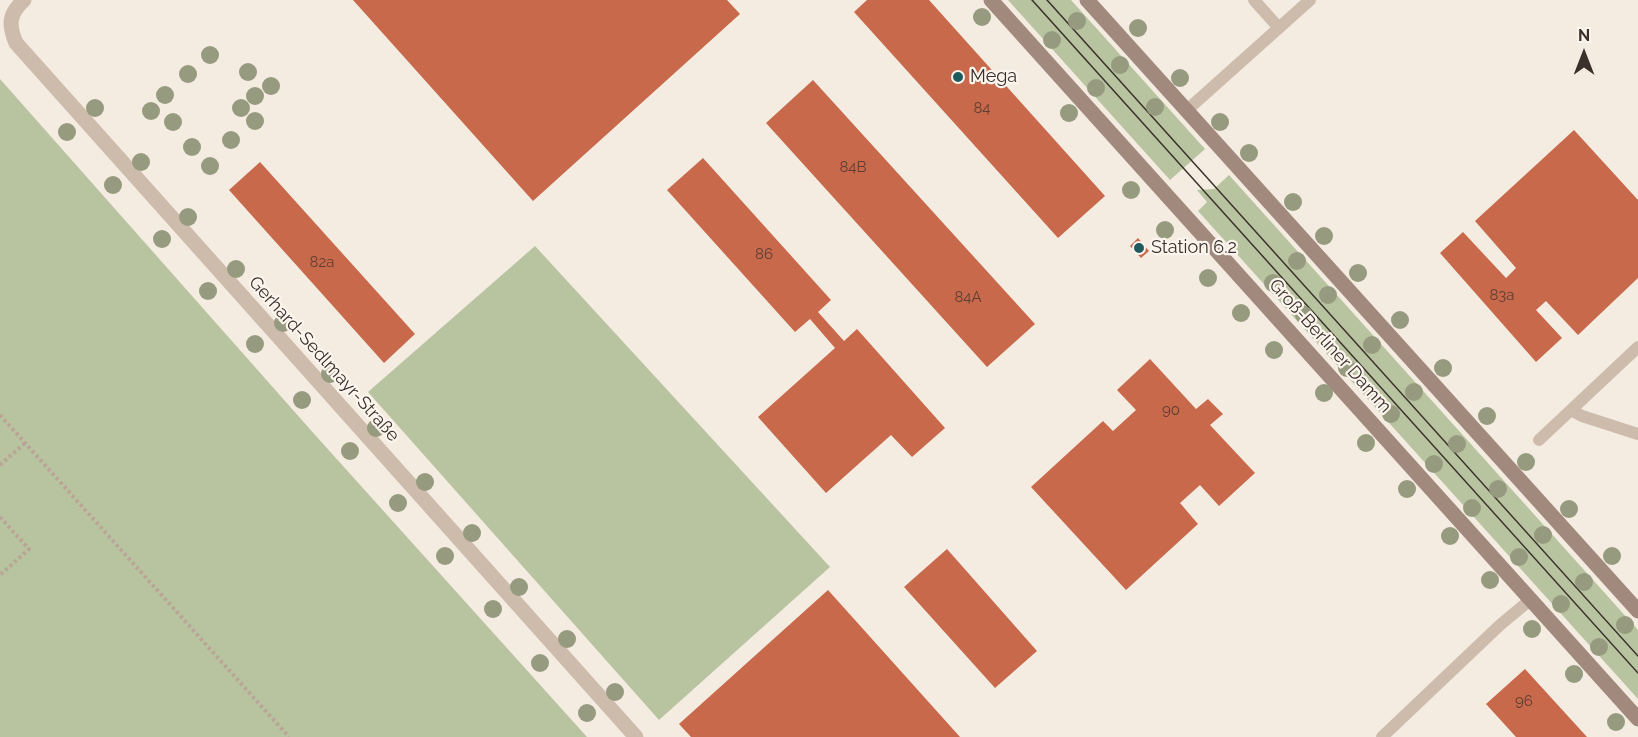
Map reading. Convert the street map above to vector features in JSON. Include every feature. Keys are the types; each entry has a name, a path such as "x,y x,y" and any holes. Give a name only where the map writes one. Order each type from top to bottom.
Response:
{"main road":[{"name":"Groß-Berliner Damm","path":"992,0 1638,719"},
{"path":"1086,0 1638,610"}],"street":[{"name":"Gerhard-Sedlmayr-Straße","path":"24,0 11,17 11,31 16,43 636,737"}],"lane":[{"path":"1254,0 1279,28"},
{"path":"1186,111 1310,0"},
{"path":"1539,440 1638,347"},
{"path":"1571,410 1582,416 1638,434"},
{"path":"1382,737 1500,625 1530,600"}],"path":[{"path":"0,415 289,737"},
{"path":"0,465 25,443"},
{"path":"0,517 29,549 0,575"}],"green space":[{"path":"1008,0 1071,0 1205,149 1170,180"},
{"path":"0,79 316,436 587,737 0,737"},
{"path":"1229,175 1638,630 1638,699 1198,211 1207,202 1197,190 1214,189"},
{"path":"535,246 830,567 659,720 368,392"}],"building":[{"path":"353,0 727,0 740,14 533,201"},
{"path":"867,0 929,0 1105,196 1058,238 854,12"},
{"path":"813,80 1035,324 987,367 766,123"},
{"path":"1574,130 1638,200 1638,278 1578,335 1546,301 1536,310 1562,338 1536,362 1440,253 1463,232 1506,278 1516,268 1475,221"},
{"path":"703,158 831,300 818,312 844,341 857,329 945,428 912,457 891,435 826,493 758,417 835,348 810,319 795,332 667,190"},
{"path":"260,162 415,334 384,363 229,190"},
{"name":"Station 6.2","path":"1138,238 1149,251 1141,258 1130,246"},
{"path":"1150,359 1196,409 1208,399 1223,414 1210,425 1255,473 1219,506 1200,485 1180,503 1198,524 1126,590 1031,487 1103,421 1113,431 1136,410 1117,390"},
{"path":"947,549 1037,651 995,688 904,587"},
{"path":"828,590 960,737 691,737 679,724"},
{"path":"1525,669 1587,737 1516,737 1486,704"}],"tram line":[{"path":"1032,0 1638,673"},
{"path":"1047,0 1638,656"}],"place":[{"name":"Mega","path":"958,77"},
{"name":"Station 6.2","path":"1139,248"}]}
